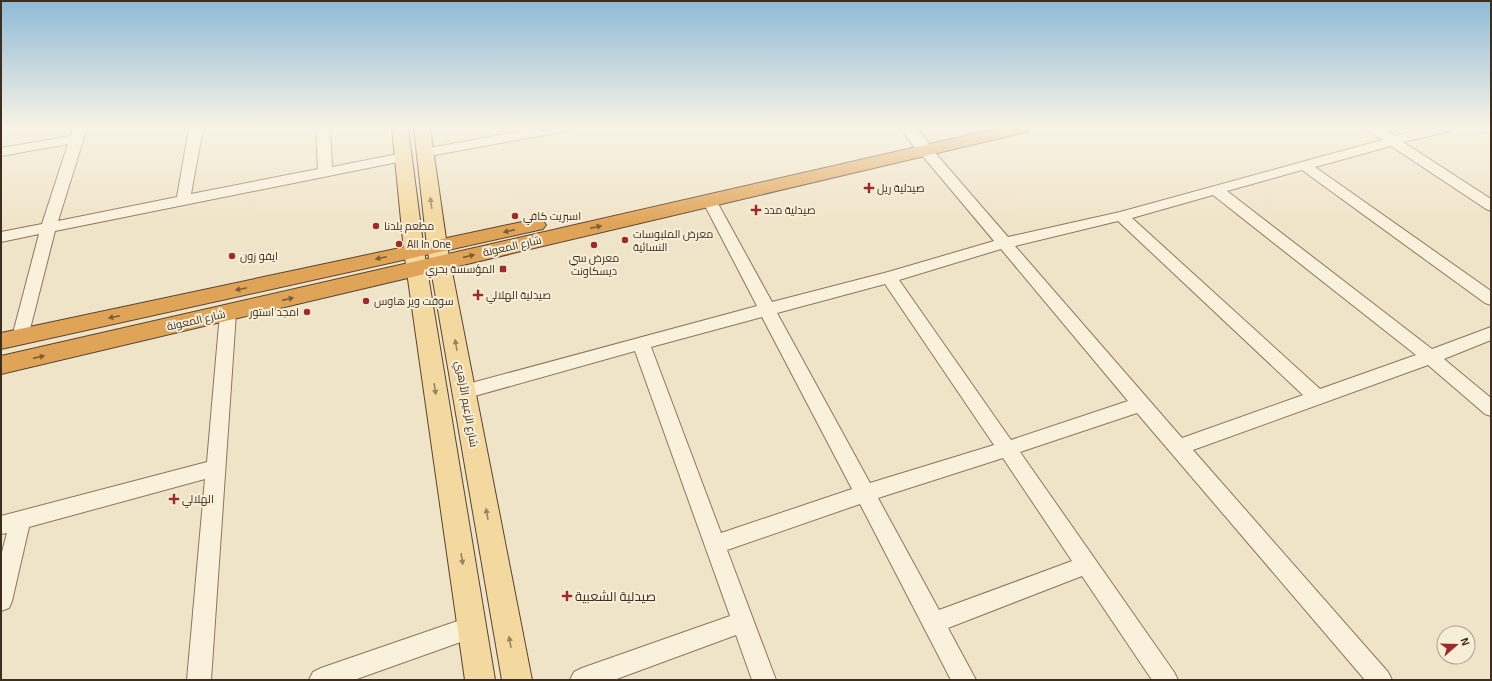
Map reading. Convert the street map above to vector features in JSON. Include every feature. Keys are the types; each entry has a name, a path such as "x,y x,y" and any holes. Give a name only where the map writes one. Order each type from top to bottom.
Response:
{"highway":[{"name":"شارع المعونة","path":"439,254 496,234 826,160"},
{"name":"شارع المعونة","path":"1,366 228,313 439,254 709,200 847,160"},
{"name":"شارع المعونة","path":"1,341 415,260"}],"main road":[{"name":"شارع الزعيم الأزهري","path":"414,160 415,260 480,680"},
{"name":"شارع الزعيم الأزهري","path":"415,160 439,254 517,680"}],"street":[{"path":"20,337 48,229 70,160"},
{"path":"183,201 190,160"},
{"path":"325,160 325,172"},
{"path":"1,237 48,229 389,160"},
{"path":"935,160 1141,404 1180,447 1380,680"},
{"path":"464,392 640,343 889,277 1004,243 1121,216 1323,160"},
{"path":"1421,160 1491,206"},
{"path":"1304,165 1491,299"},
{"path":"1216,190 1430,357 1491,409"},
{"path":"709,200 964,680"},
{"path":"1121,216 1316,397"},
{"path":"889,277 1166,680"},
{"path":"199,680 228,313"},
{"path":"1180,447 1430,357 1491,333"},
{"path":"640,343 764,680"},
{"path":"714,545 866,493 1007,449 1141,404"},
{"path":"1,601 10,522 216,468"},
{"path":"933,623 1086,565"},
{"path":"582,680 743,622"},
{"path":"321,680 472,627"}],"place":[{"name":"صيدلية ريل","path":"869,188"},
{"name":"صيدلية مدد","path":"756,210"},
{"name":"اسبريت كافي","path":"515,216"},
{"name":"مطعم بلدنا","path":"376,226"},
{"name":"معرض الملبوسات النسائية","path":"625,240"},
{"name":"All In One","path":"399,244"},
{"name":"معرض سي ديسكاونت","path":"594,245"},
{"name":"ايفو زون","path":"232,256"},
{"name":"المؤسسة بحري","path":"503,269"},
{"name":"صيدلية الهلالي","path":"478,295"},
{"name":"سوفت وير هاوس","path":"366,301"},
{"name":"امجد استور","path":"307,312"},
{"name":"الهلالي","path":"174,499"},
{"name":"صيدلية الشعبية","path":"567,596"}]}
